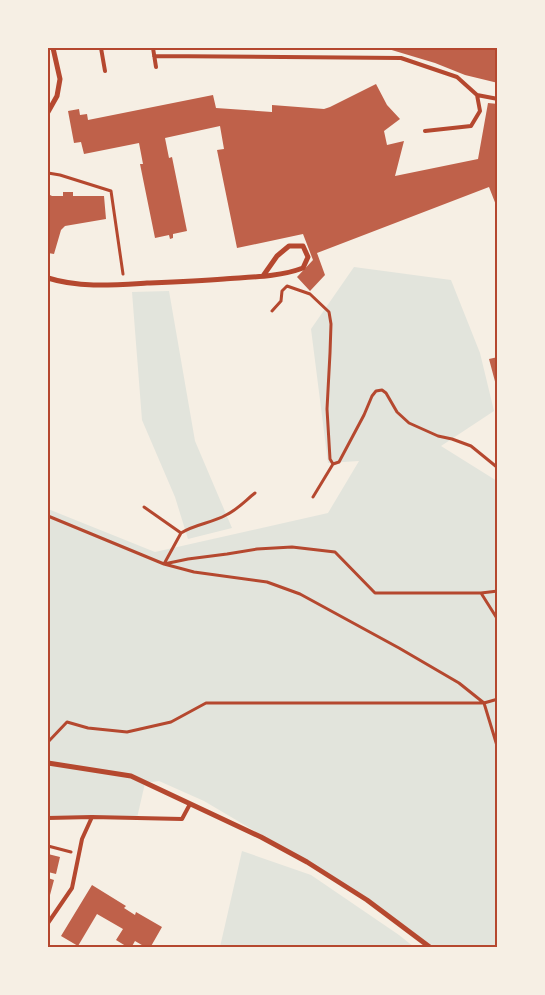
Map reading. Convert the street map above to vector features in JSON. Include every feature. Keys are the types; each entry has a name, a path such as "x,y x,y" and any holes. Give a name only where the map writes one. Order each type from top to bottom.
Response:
{"street":[{"path":"48,112 57,96 60,78 54,48"},
{"path":"48,278 62,282 105,285 263,276 293,272 303,268 308,257 303,246 289,246 277,256 263,276"},
{"path":"48,763 131,776 262,837 307,862 367,900 431,948"}],"lane":[{"path":"101,48 105,70"},
{"path":"153,48 156,67"},
{"path":"154,56 401,58 457,77 477,95 498,99"},
{"path":"425,131 471,126 480,111 477,95"},
{"path":"48,818 182,819 190,804"},
{"path":"48,923 72,888 82,839 92,817"}],"path":[{"path":"48,173 111,191 124,284"},
{"path":"272,311 281,301 282,291 287,286 310,294 329,312 331,324 327,409 330,459 333,464"},
{"path":"313,497 333,464 339,462 372,396 376,391 382,390 398,412 409,423 438,436 471,446 498,468"},
{"path":"164,564 181,533 190,527 227,515 256,493"},
{"path":"144,507 181,533"},
{"path":"48,516 164,564 194,572 268,582 300,594 459,683 484,703 498,749"},
{"path":"164,564 257,549 292,547 335,552 375,593 481,593 498,590"},
{"path":"481,593 498,620"},
{"path":"48,742 67,722 88,728 127,732 170,722 206,703 484,703 498,699"},
{"path":"48,846 79,854"}],"shaded area":[{"path":"354,267 451,280 480,353 494,411 441,446 497,481 497,947 431,947 307,862 204,801 159,781 145,783 137,818 48,818 48,509 155,552 328,513 359,461 328,463 311,329"},
{"path":"169,291 195,441 232,528 188,539 175,497 142,420 132,292"},
{"path":"242,851 311,875 414,947 220,947"}],"building":[{"path":"385,48 498,48 498,83 465,75 435,63"},
{"path":"376,84 387,105 400,119 384,131 387,145 404,141 395,176 478,159 488,103 498,104 498,204 496,205 489,187 317,253 325,275 310,291 297,277 313,260 303,234 237,248 217,150 224,149 220,126 165,138 169,158 172,157 187,231 173,234 173,238 170,239 169,235 155,238 140,164 143,164 139,143 84,154 81,142 74,143 68,111 79,109 80,115 87,114 88,120 213,95 216,108 272,112 272,105 324,109"},
{"path":"63,192 73,192 73,196 104,196 106,219 65,226 61,230 54,254 48,253 48,194 63,196"},
{"path":"498,357 498,389 497,389 489,359"},
{"path":"48,854 60,857 56,874 48,872"},
{"path":"48,878 54,880 50,895 48,894"},
{"path":"92,885 126,906 124,908 135,915 136,912 162,927 150,948 135,941 131,948 129,948 116,940 123,929 97,914 78,946 61,936"}]}
